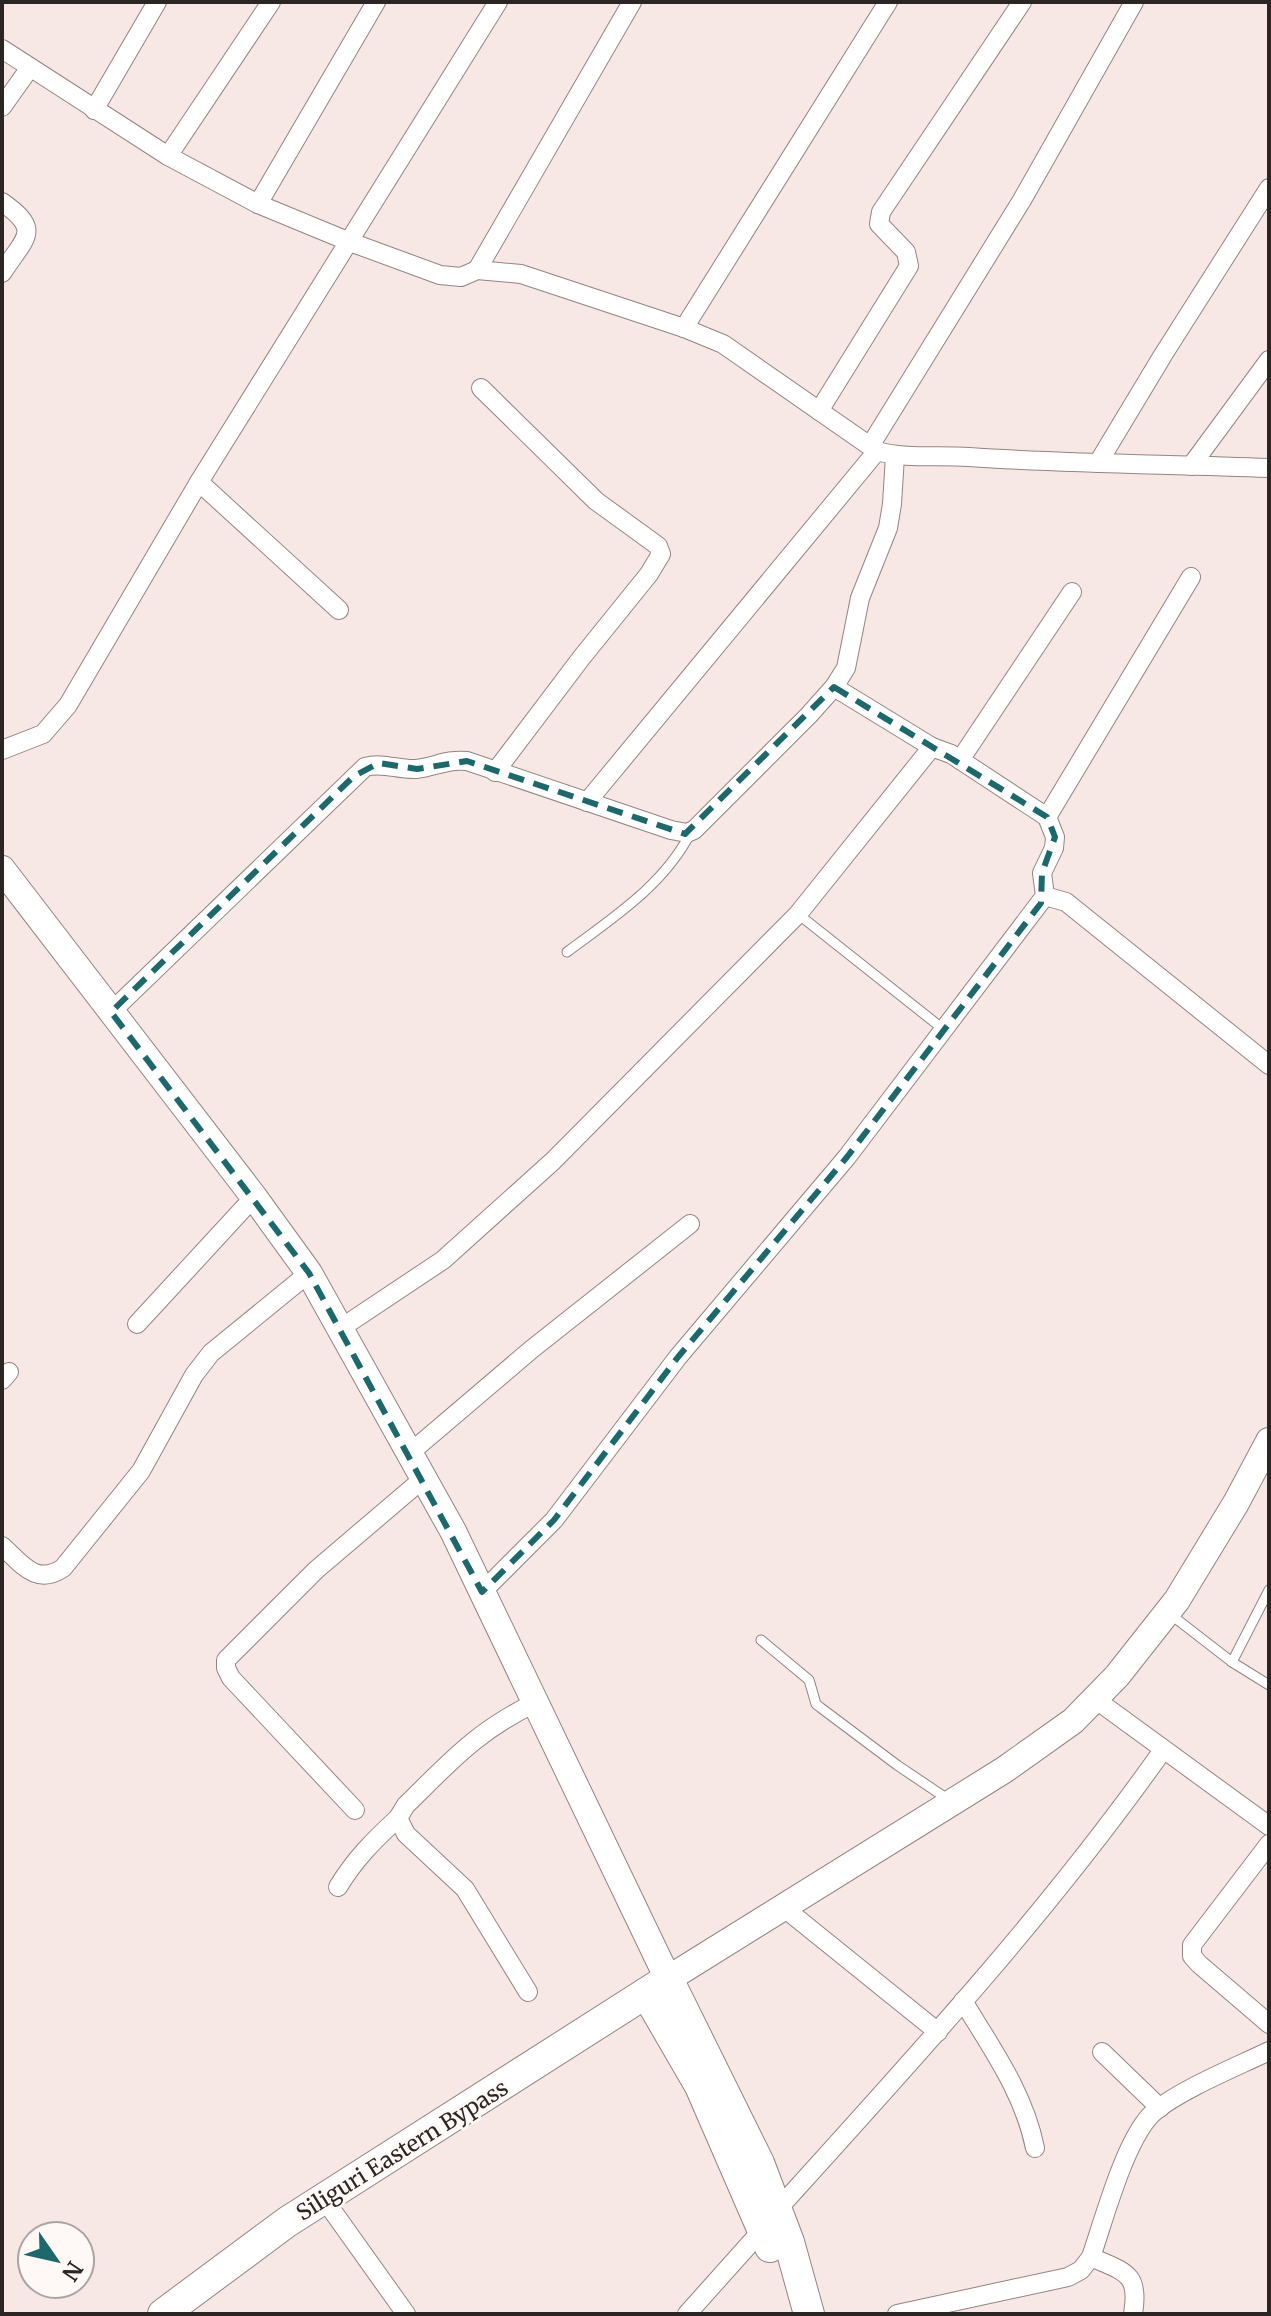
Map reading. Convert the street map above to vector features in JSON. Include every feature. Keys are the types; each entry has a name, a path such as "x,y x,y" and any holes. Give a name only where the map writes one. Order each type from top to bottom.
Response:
{"main road":[{"name":"Siliguri Eastern Bypass","path":"173,2311 287,2222 657,1986"},
{"path":"657,1986 700,2086 770,2220 789,2242 809,2314"},
{"path":"770,2220 775,2262 789,2314"}],"street":[{"path":"94,110 157,2"},
{"path":"168,156 271,2"},
{"path":"258,204 376,2"},
{"path":"2,750 35,739 59,719 199,482 498,2"},
{"path":"477,270 632,2"},
{"path":"684,328 888,2"},
{"path":"819,411 909,266 906,252 879,224 881,212 1022,2"},
{"path":"587,802 881,451 1134,2"},
{"path":"2,49 168,156 258,204 440,275 461,277 477,270 521,274 684,328 723,344 881,451 1055,463 1269,468"},
{"path":"2,107 29,69"},
{"path":"1098,463 1269,188"},
{"path":"2,202 21,216 27,229 25,238 2,273"},
{"path":"1191,466 1269,360"},
{"path":"481,388 596,501 658,546 661,554 649,574 495,772"},
{"path":"111,1012 365,767 379,763 417,769 455,760 467,761 681,833 691,832 701,825 834,687 846,668 860,598 888,528 892,504 881,451"},
{"path":"199,482 339,610"},
{"path":"1047,817 1191,577"},
{"path":"960,760 1072,592"},
{"path":"482,1592 554,1520 678,1357 847,1157 1045,896 1042,873 1054,848 1055,837 1047,817 960,760 932,747 834,687"},
{"path":"341,1328 443,1260 553,1161 798,914 932,747"},
{"path":"2,869 309,1273 411,1452 482,1592 535,1703 657,1986 1004,1770 1073,1721 1117,1676 1167,1612 1236,1503 1269,1441"},
{"path":"1045,896 1066,902 1269,1065"},
{"path":"137,1324 254,1197"},
{"path":"411,1452 532,1349 690,1224"},
{"path":"2,1546 27,1569 40,1576 52,1575 63,1568 141,1471 194,1375 211,1353 309,1273"},
{"path":"355,1810 231,1678 226,1660 316,1570 424,1478"},
{"path":"1095,1699 1269,1826"},
{"path":"338,1887 368,1845 474,1739 505,1717 535,1703"},
{"path":"687,2314 938,2032 1112,1822 1163,1750"},
{"path":"398,1818 406,1834 465,1889 528,1992"},
{"path":"1269,1844 1199,1934 1192,1945 1192,1956 1269,2024"},
{"path":"783,1907 938,2032"},
{"path":"963,2001 1024,2106 1035,2148"},
{"path":"897,2314 1068,2277 1081,2270 1091,2257 1133,2143 1144,2124 1160,2108 1269,2051"},
{"path":"1102,2052 1160,2108"},
{"path":"324,2199 406,2314"},
{"path":"1091,2257 1125,2274 1134,2283 1137,2291 1133,2314"}],"lane":[{"path":"567,952 659,880 691,832"},
{"path":"798,914 943,1029"},
{"path":"1232,1662 1269,1590"},
{"path":"1167,1612 1232,1662 1269,1685"},
{"path":"761,1640 809,1680 816,1704 952,1802"}],"highlighted area":[{"path":"834,687 1047,817 1055,837 1042,873 1041,903 847,1157 678,1357 554,1520 482,1592 309,1273 111,1012 354,776 379,763 417,769 467,761 685,834"}]}
